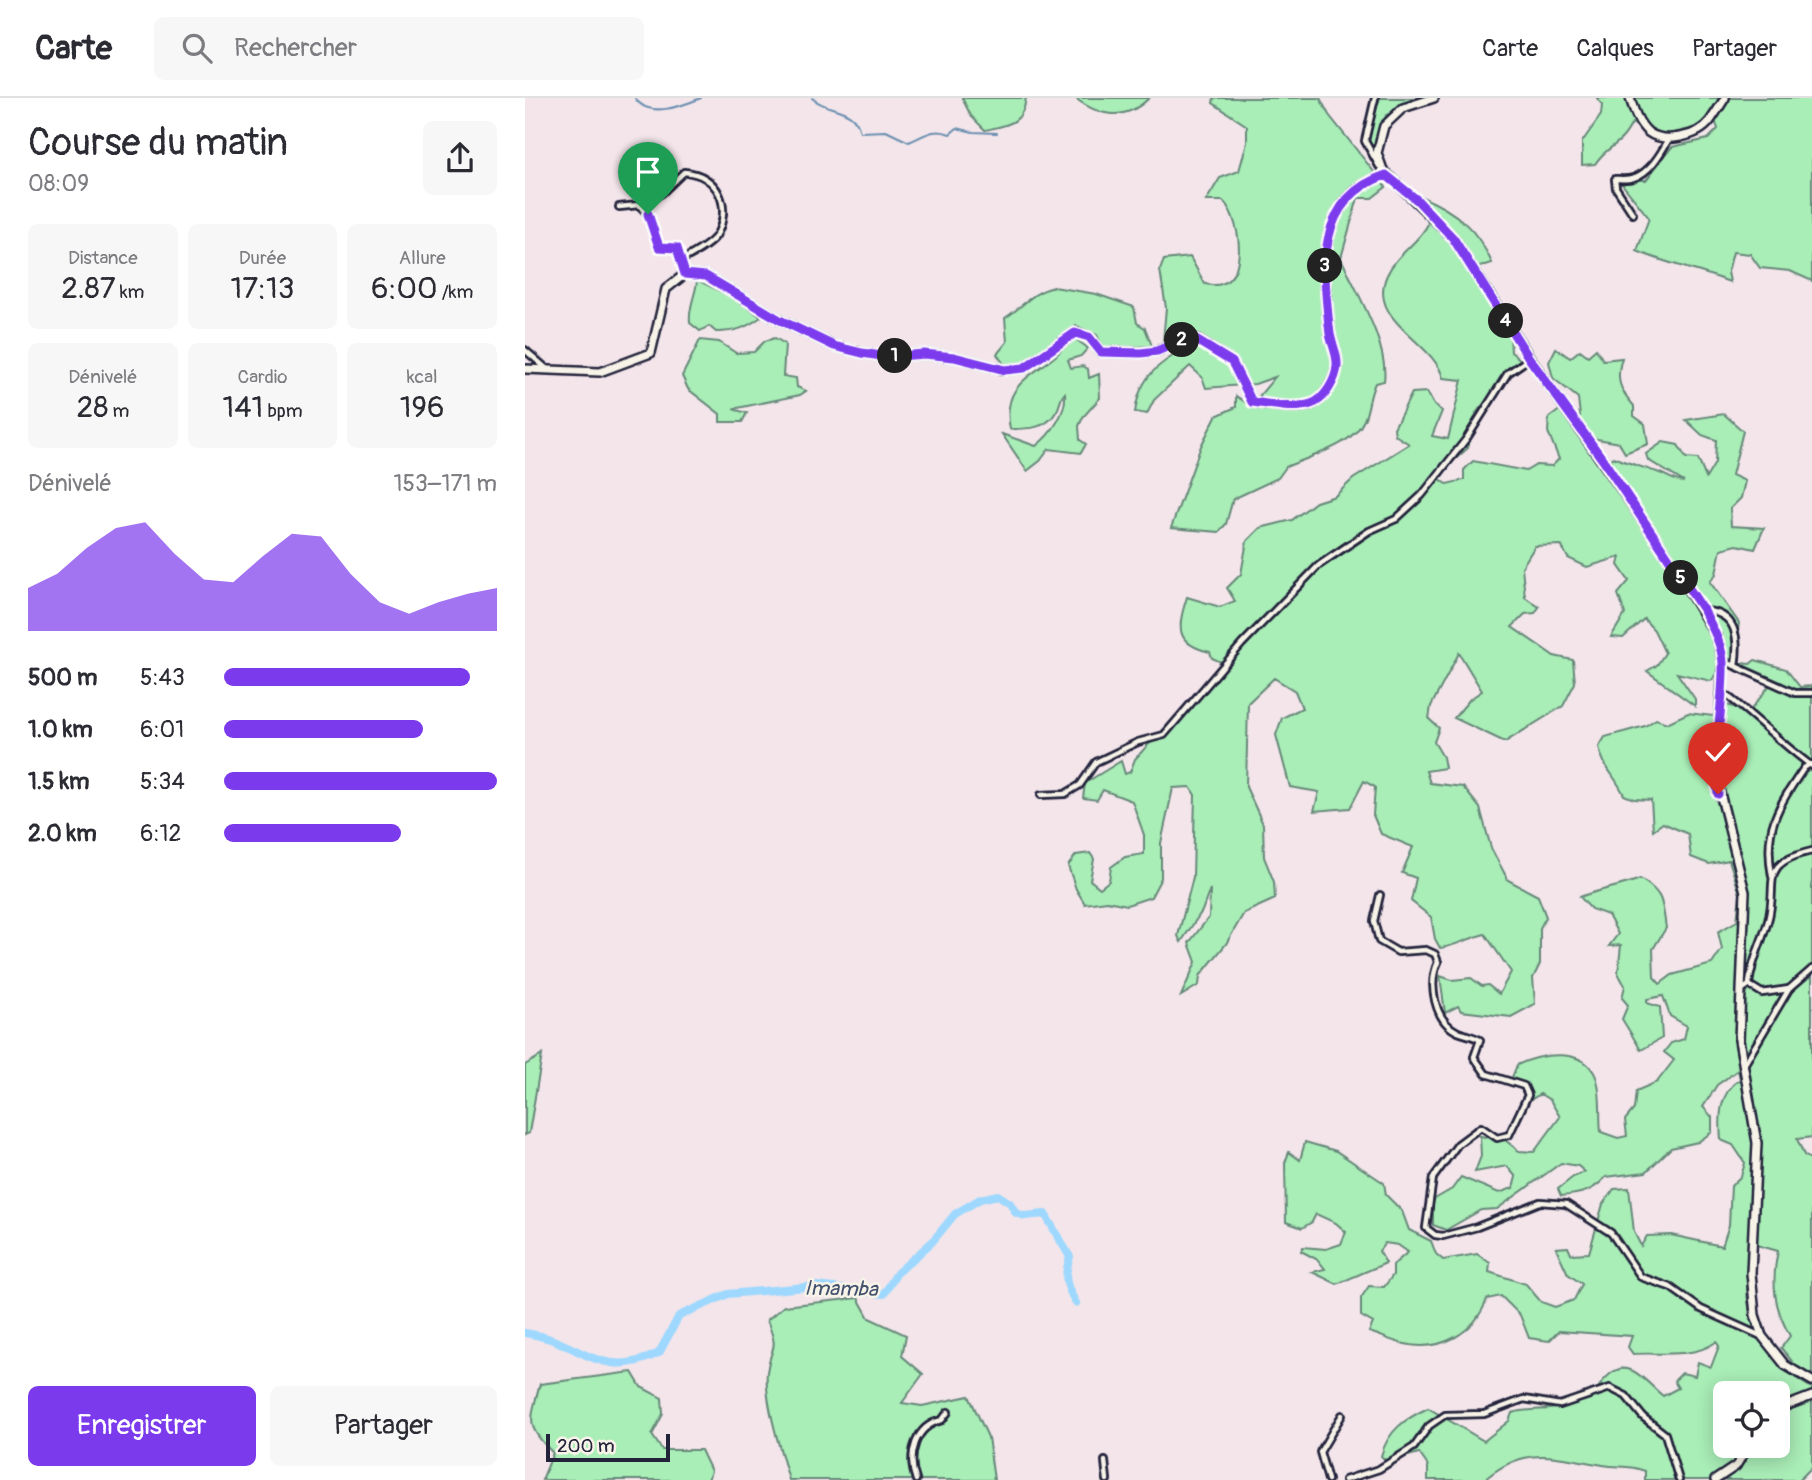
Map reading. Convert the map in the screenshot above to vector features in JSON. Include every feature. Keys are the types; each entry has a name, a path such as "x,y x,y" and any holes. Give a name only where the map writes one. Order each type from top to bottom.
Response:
{"street":[{"path":"1375,98 1365,141 1386,175 1417,200 1453,238 1529,358 1603,460 1704,611 1717,637 1723,661 1716,777 1727,830 1745,892 1746,987 1739,1040 1757,1143 1751,1273 1755,1315 1762,1336 1785,1365 1812,1381"},
{"path":"1386,175 1377,153 1384,126 1403,108 1434,98"},
{"path":"1630,98 1637,118 1649,132 1670,138 1694,132 1709,123 1725,98"},
{"path":"1633,215 1616,188 1615,179 1632,179 1641,174 1656,160 1670,138"},
{"path":"619,207 639,205 662,193 684,172 703,177 716,185 724,207 715,238 680,261"},
{"path":"525,369 600,372 652,353 666,289 685,274 706,276 780,320 834,346 862,353 888,357 924,354 954,357 1005,370 1024,368 1075,333 1089,337 1101,352 1122,354 1157,351 1185,339 1196,340 1232,362 1252,402 1309,405 1322,398 1337,368 1325,293 1330,226 1363,182 1386,175"},
{"path":"639,205 648,214 659,247 677,248 685,274"},
{"path":"525,350 547,369"},
{"path":"1041,795 1065,794 1080,785 1096,762 1138,742 1164,734 1242,644 1319,565 1369,531 1396,519 1422,495 1467,438 1508,373 1529,358"},
{"path":"1704,611 1716,613 1736,631 1738,637 1735,666"},
{"path":"1723,661 1795,693 1812,692"},
{"path":"1721,692 1746,709 1779,743 1811,765"},
{"path":"1746,987 1768,921 1772,876 1768,849 1775,815 1804,768 1811,765"},
{"path":"1772,876 1787,859 1812,851"},
{"path":"1380,895 1374,921 1379,941 1398,952 1426,950 1435,954 1438,962 1433,979 1434,1001 1439,1011 1455,1030 1480,1040 1474,1058 1483,1071 1524,1086 1528,1095 1509,1135 1497,1138 1481,1127 1454,1149 1431,1182 1426,1227 1435,1235 1443,1236 1477,1227 1540,1202 1566,1204 1611,1233 1636,1272 1646,1281 1671,1287 1701,1309 1762,1336"},
{"path":"1742,1069 1789,989 1812,969"},
{"path":"1746,987 1762,993 1789,989"},
{"path":"1345,1480 1379,1468 1414,1447 1429,1426 1445,1415 1484,1414 1524,1399 1560,1405 1610,1388 1626,1396 1643,1417 1665,1434 1679,1480"},
{"path":"1790,1404 1812,1396"},
{"path":"916,1480 912,1468 917,1435 928,1423 942,1420 948,1412"},
{"path":"1328,1480 1320,1452 1342,1415"},
{"path":"1715,1480 1736,1466 1741,1458"},
{"path":"1105,1461 1107,1480"}],"green space":[{"path":"962,98 1026,98 1022,113 1013,122 985,130 971,116"},
{"path":"1075,98 1149,98 1131,110 1113,114 1094,109"},
{"path":"1214,98 1320,98 1329,115 1386,187 1372,198 1358,198 1341,258 1377,335 1384,366 1384,381 1375,383 1364,420 1351,437 1286,467 1278,478 1233,499 1226,524 1219,532 1171,528 1201,446 1216,416 1236,407 1236,396 1251,406 1275,377 1255,384 1206,388 1202,377 1190,366 1154,400 1147,414 1135,412 1143,385 1153,371 1176,354 1163,341 1166,308 1160,270 1164,260 1190,257 1205,284 1220,284 1230,278 1236,268 1238,239 1230,211 1223,201 1206,201 1220,178 1239,171 1247,142 1247,126 1213,103"},
{"path":"1380,98 1431,98 1386,115 1380,140 1372,150 1367,134"},
{"path":"1597,98 1812,98 1812,281 1790,271 1760,268 1750,254 1733,252 1728,272 1730,282 1637,251 1649,218 1622,184 1632,180 1646,180 1672,147 1708,139 1718,129 1712,112 1698,127 1653,138 1632,123 1623,137 1595,164 1582,165 1582,142 1601,115 1602,105"},
{"path":"1422,197 1456,216 1480,240 1492,263 1477,268 1485,291 1510,334 1511,352 1521,360 1476,413 1468,448 1451,463 1440,479 1447,484 1464,480 1464,470 1473,461 1526,471 1536,465 1552,466 1559,459 1548,432 1549,418 1561,409 1573,422 1580,416 1578,398 1553,378 1549,362 1556,348 1570,358 1580,350 1588,356 1596,349 1603,360 1622,358 1620,384 1634,406 1634,416 1645,424 1648,444 1625,453 1619,443 1586,437 1603,468 1613,457 1684,482 1648,460 1646,454 1663,442 1678,445 1686,458 1698,459 1706,478 1715,463 1716,440 1702,435 1686,420 1724,414 1743,431 1732,475 1745,481 1741,498 1730,509 1731,526 1764,528 1755,549 1737,545 1721,549 1716,574 1710,582 1739,623 1733,662 1728,662 1711,681 1677,673 1695,699 1695,706 1647,671 1657,665 1665,653 1654,630 1644,619 1623,638 1611,637 1625,614 1618,594 1629,581 1618,565 1620,557 1587,567 1568,558 1561,545 1535,546 1522,567 1525,597 1539,607 1535,613 1525,614 1512,627 1554,656 1573,660 1575,683 1563,706 1505,742 1454,718 1470,699 1482,691 1459,653 1431,706 1429,719 1439,728 1434,742 1443,757 1445,768 1426,771 1430,783 1463,787 1480,808 1491,848 1508,880 1538,896 1546,917 1540,928 1540,964 1533,978 1535,1004 1511,1017 1461,1011 1458,1006 1445,1013 1440,976 1452,980 1471,978 1482,986 1488,985 1499,994 1511,972 1485,934 1440,948 1435,939 1431,917 1411,901 1416,878 1402,873 1413,847 1381,834 1373,815 1375,787 1364,781 1350,808 1314,811 1319,792 1290,787 1276,735 1282,718 1302,708 1295,691 1274,678 1248,703 1246,787 1263,824 1264,857 1274,882 1275,899 1244,913 1226,944 1200,976 1199,985 1181,996 1196,962 1189,943 1209,917 1210,889 1202,911 1181,942 1178,936 1193,877 1195,795 1190,787 1173,788 1161,843 1161,878 1151,897 1127,905 1107,901 1085,904 1068,866 1076,855 1090,853 1094,859 1090,880 1100,888 1109,881 1111,867 1125,857 1144,854 1144,835 1132,801 1103,790 1097,800 1083,798 1085,783 1121,761 1125,774 1130,772 1135,759 1228,665 1212,658 1210,652 1199,649 1185,639 1181,618 1187,597 1220,607 1235,601 1227,588 1241,574 1247,541 1260,528 1292,520 1316,502 1335,496 1353,479 1409,444 1395,435 1394,428 1412,393 1427,392 1434,405 1442,411 1432,436 1448,439 1462,380 1443,378 1427,353 1393,318 1383,291 1391,268 1428,224"},
{"path":"697,280 735,298 761,317 735,330 716,332 709,326 700,331 690,323"},
{"path":"1054,287 1096,294 1134,307 1137,323 1145,328 1152,346 1103,349 1097,335 1076,326 1024,364 1006,367 997,354 1007,342 1005,318 1033,296"},
{"path":"1071,336 1088,348 1081,356 1068,360 1071,368 1083,366 1088,369 1089,378 1099,374 1100,398 1083,417 1079,426 1080,440 1086,444 1081,453 1049,449 1040,461 1027,471 1002,434 1036,446 1057,422 1065,401 1065,393 1058,409 1047,422 1030,428 1010,429 1008,415 1013,394 1025,379 1056,356"},
{"path":"775,338 785,344 783,376 796,378 797,387 806,391 800,395 733,409 747,413 742,422 720,422 720,414 688,389 682,376 700,340 719,342 736,353 754,352 765,341"},
{"path":"1755,660 1786,669 1800,687 1812,686 1812,1137 1797,1139 1804,1155 1812,1160 1812,1376 1795,1365 1781,1348 1790,1336 1780,1315 1775,1295 1778,1251 1757,1245 1747,1287 1755,1327 1765,1345 1778,1362 1812,1388 1812,1467 1799,1480 1645,1480 1645,1471 1634,1468 1541,1456 1513,1461 1484,1480 1428,1480 1428,1466 1419,1453 1387,1462 1381,1456 1393,1432 1412,1416 1428,1408 1484,1441 1509,1421 1512,1413 1557,1408 1575,1403 1595,1394 1610,1374 1621,1369 1637,1373 1663,1396 1678,1388 1674,1381 1682,1373 1695,1376 1698,1362 1711,1367 1719,1346 1716,1342 1687,1353 1633,1354 1628,1347 1632,1336 1559,1331 1549,1341 1529,1338 1520,1315 1501,1296 1487,1299 1474,1322 1444,1342 1418,1346 1396,1342 1369,1332 1373,1323 1361,1316 1361,1298 1369,1286 1384,1287 1393,1275 1393,1265 1408,1252 1398,1245 1385,1243 1379,1251 1386,1263 1337,1284 1312,1272 1325,1269 1318,1260 1301,1251 1303,1247 1326,1249 1341,1244 1346,1232 1336,1223 1316,1214 1312,1222 1302,1228 1286,1222 1285,1163 1289,1152 1300,1160 1305,1142 1336,1151 1384,1183 1386,1195 1402,1211 1409,1230 1431,1241 1436,1254 1443,1260 1477,1254 1490,1263 1489,1272 1526,1284 1541,1302 1555,1307 1574,1300 1582,1284 1568,1274 1556,1248 1568,1247 1571,1254 1589,1253 1603,1204 1614,1189 1629,1188 1634,1232 1641,1246 1647,1236 1671,1235 1722,1246 1729,1225 1731,1186 1741,1176 1745,1163 1733,1145 1721,1140 1722,1106 1728,1091 1740,1079 1738,1070 1717,1085 1703,1107 1712,1117 1712,1132 1698,1142 1671,1148 1646,1172 1606,1177 1586,1191 1561,1196 1558,1189 1573,1177 1585,1172 1578,1166 1561,1163 1497,1209 1481,1210 1446,1230 1433,1225 1433,1200 1452,1189 1461,1177 1499,1193 1513,1188 1516,1177 1507,1166 1475,1172 1481,1156 1480,1136 1505,1140 1519,1151 1534,1152 1560,1117 1550,1100 1540,1094 1532,1099 1523,1084 1511,1080 1517,1065 1537,1058 1561,1055 1582,1060 1590,1067 1598,1083 1601,1132 1618,1138 1627,1136 1625,1120 1634,1109 1636,1091 1657,1082 1674,1060 1664,1052 1671,1043 1684,1039 1687,1026 1670,1016 1663,996 1647,999 1647,1003 1660,1007 1662,1038 1641,1050 1622,1019 1628,1005 1622,998 1625,986 1618,973 1621,945 1609,946 1618,934 1608,915 1591,909 1580,897 1640,879 1654,889 1661,899 1666,928 1653,949 1654,977 1660,984 1672,975 1712,964 1722,949 1718,932 1737,921 1740,894 1729,860 1709,864 1691,857 1688,834 1663,823 1653,830 1651,800 1634,799 1624,795 1603,760 1599,747 1605,737 1645,726 1656,719 1667,723 1688,713 1713,716 1724,704 1749,712 1769,686 1737,667 1741,663 1750,664"},
{"path":"542,1055 529,1133 525,1135 525,1065"},
{"path":"858,1298 869,1318 906,1335 902,1356 923,1374 902,1403 922,1406 969,1396 988,1437 994,1480 789,1480 768,1397 767,1372 774,1343 767,1320 784,1306"},
{"path":"632,1372 641,1387 662,1398 663,1414 652,1435 662,1450 701,1450 711,1471 708,1480 542,1480 553,1453 538,1436 532,1422 540,1384"}],"waterway":[{"path":"635,98 648,108 657,109 675,107 701,98"},
{"path":"812,98 852,117 860,132 886,131 909,142 934,132 950,134 957,128 997,133"},
{"name":"Imamba","path":"525,1333 561,1343 605,1362 620,1364 659,1353 679,1316 728,1294 817,1286 884,1294 897,1273 932,1242 955,1214 980,1199 998,1195 1010,1203 1016,1213 1025,1216 1045,1214 1070,1257 1067,1281 1076,1303"}],"route":[{"path":"648,214 659,247 677,248 685,274 706,276 780,320 834,346 888,357 924,354 970,359 1005,370 1024,368 1075,333 1089,337 1101,352 1122,354 1157,351 1185,339 1196,340 1217,350 1232,362 1252,402 1309,405 1322,398 1337,368 1325,293 1330,226 1350,194 1363,182 1386,175 1417,200 1453,238 1529,358 1603,460 1704,611 1717,637 1723,661 1716,760 1718,794"}]}
